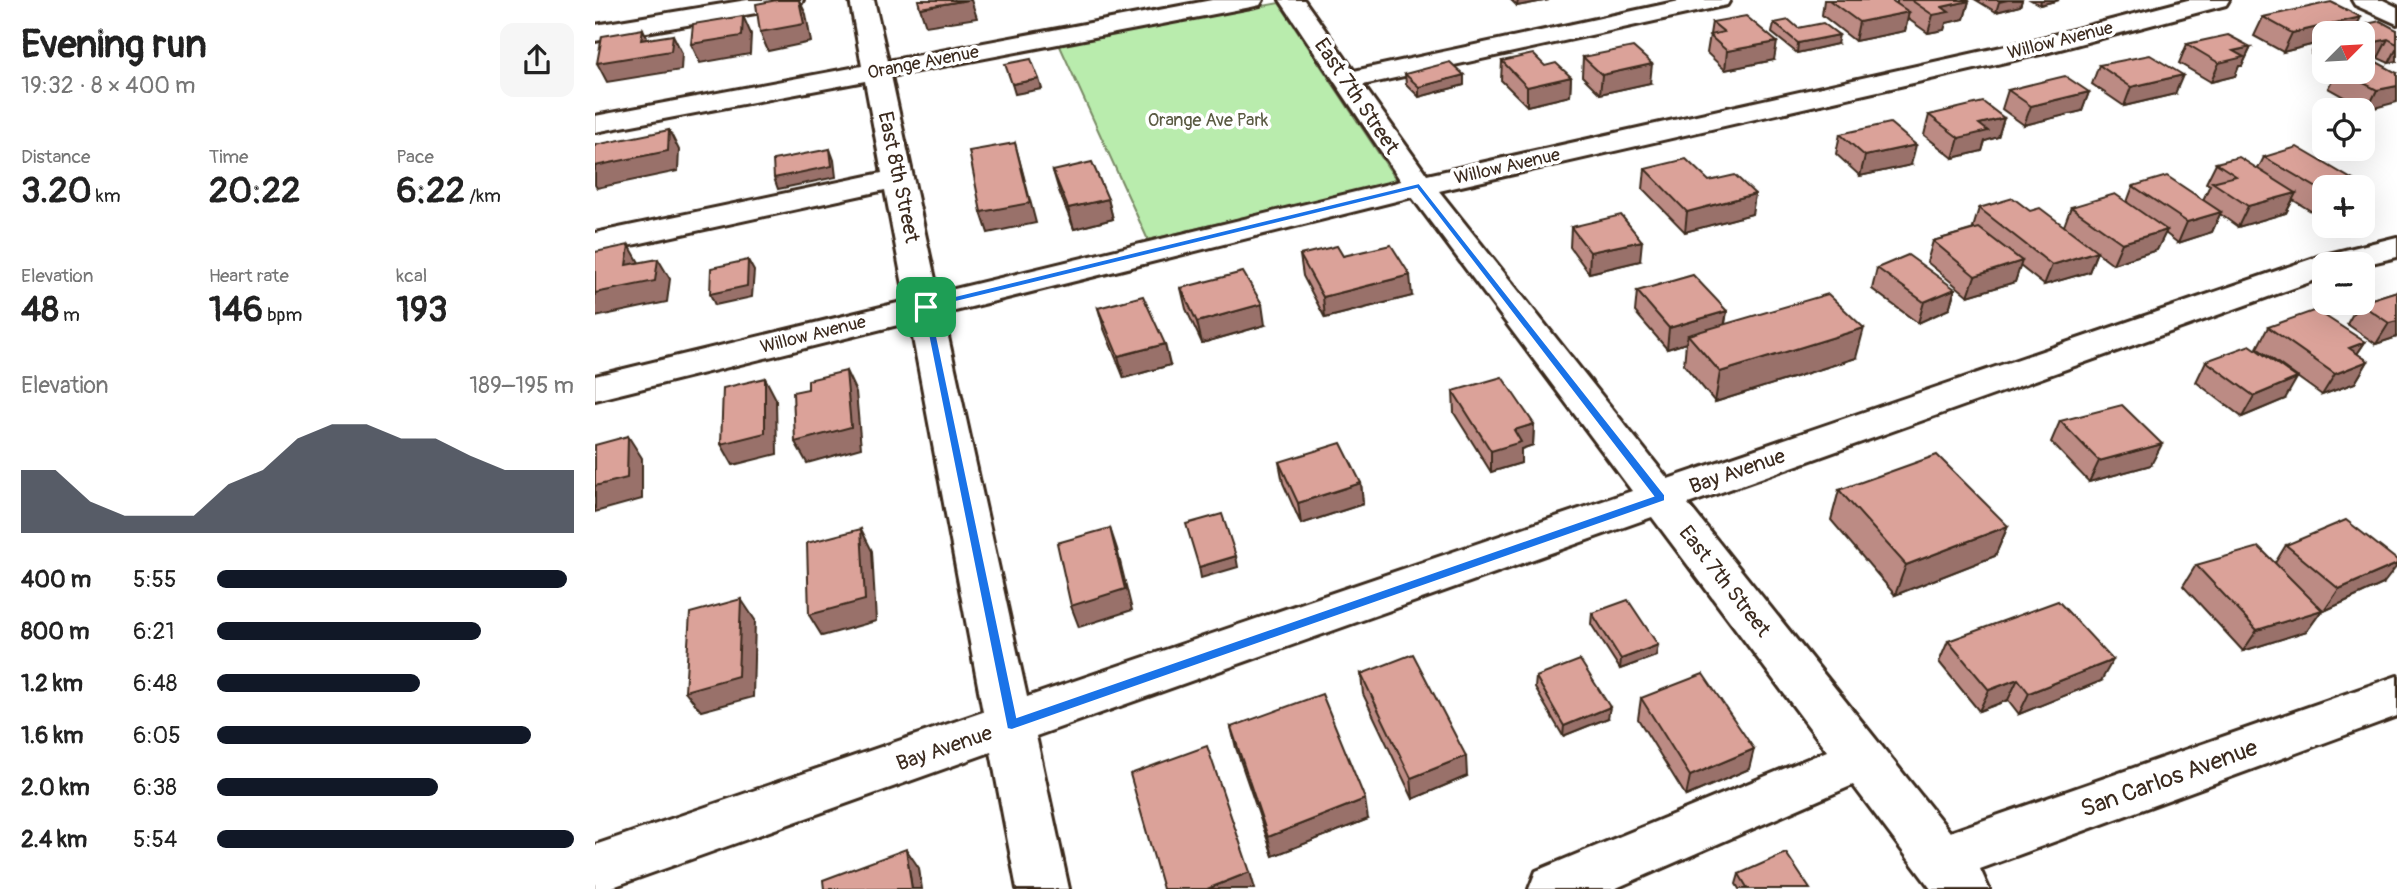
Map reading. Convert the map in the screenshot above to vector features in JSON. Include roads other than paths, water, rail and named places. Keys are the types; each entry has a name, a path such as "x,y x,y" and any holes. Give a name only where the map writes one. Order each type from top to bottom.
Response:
{"street":[{"path":"595,33 791,0"},
{"name":"East 8th Street","path":"862,0 1012,724 1043,889"},
{"name":"Orange Avenue","path":"595,124 1251,0"},
{"name":"East 7th Street","path":"1292,0 1419,186 1951,874"},
{"path":"1347,80 1718,0"},
{"name":"Willow Avenue","path":"595,388 1419,186 2031,48 2217,0"},
{"path":"2364,0 2397,17"},
{"path":"595,243 899,178"},
{"name":"Bay Avenue","path":"2375,253 2397,247"},
{"name":"Bay Avenue","path":"595,869 2312,270"},
{"name":"San Carlos Avenue","path":"1951,874 2397,696"},
{"path":"1555,889 1861,759"}],"park label":[{"name":"Orange Ave Park","path":"1208,120"}]}
